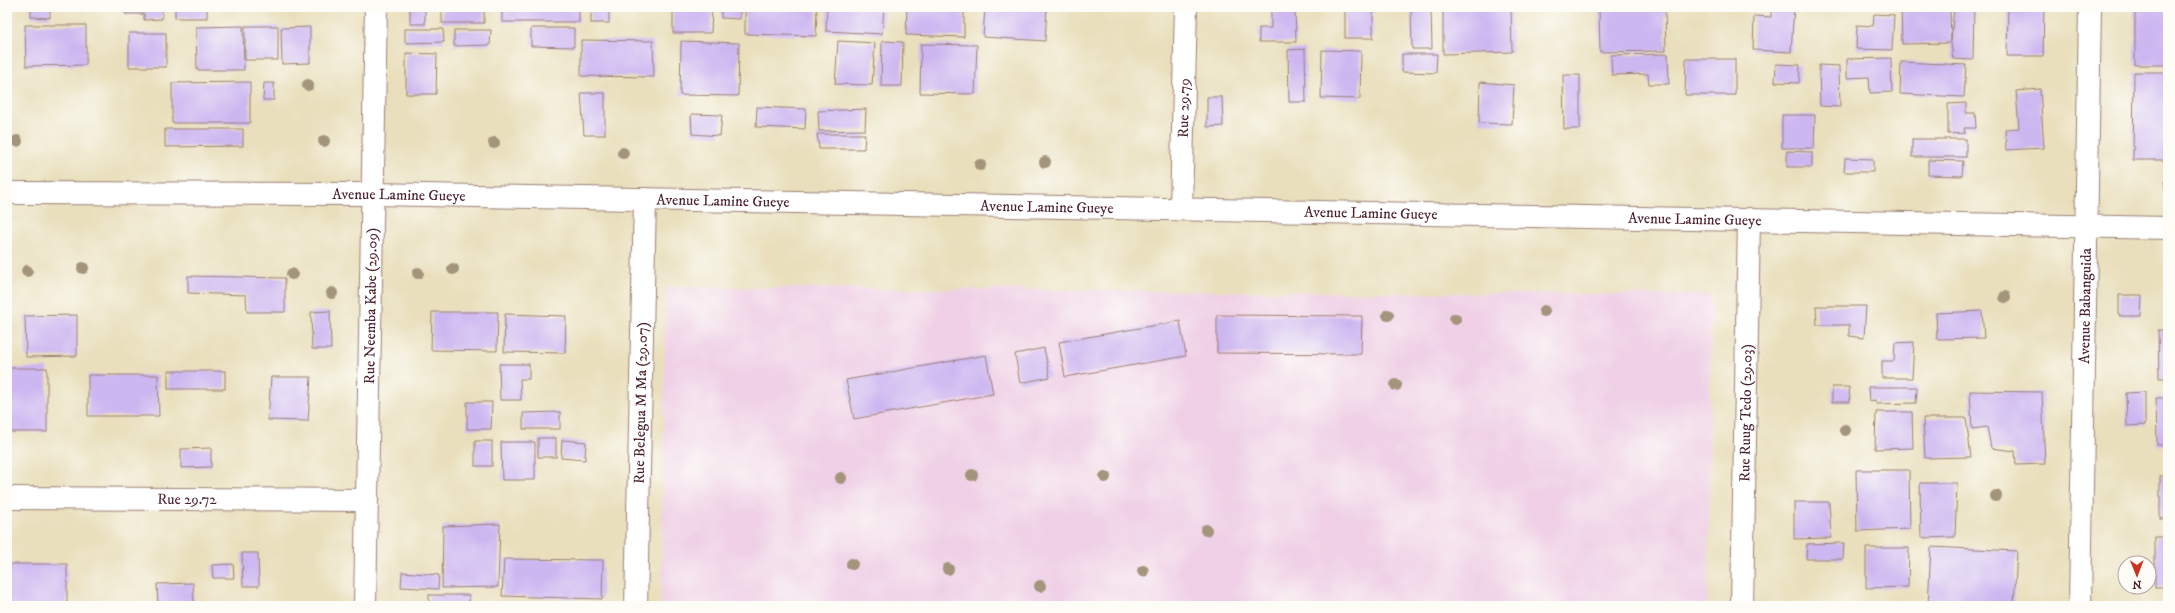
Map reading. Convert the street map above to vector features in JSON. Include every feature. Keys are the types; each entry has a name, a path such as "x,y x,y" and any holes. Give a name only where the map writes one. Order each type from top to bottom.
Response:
{"street":[{"name":"Rue Neemba Kabe (29.09)","path":"365,606 376,7"},
{"name":"Rue 29.79","path":"1181,209 1186,7"},
{"name":"Avenue Babanguida","path":"2080,606 2090,7"},
{"name":"Avenue Lamine Gueye","path":"7,193 372,194 2168,228"},
{"name":"Rue Belegua M Ma (29.07)","path":"636,606 645,199"},
{"name":"Rue Ruug Tedo (29.03)","path":"1742,606 1749,219"},
{"name":"Rue 29.72","path":"7,498 367,500"}],"shaded area":[{"path":"666,287 1711,295 1708,606 661,606"}],"building":[{"path":"31,7 50,7 50,18 31,17"},
{"path":"125,7 162,7 162,19 144,20 144,14 125,14"},
{"path":"175,7 207,7 207,18 175,18"},
{"path":"410,7 425,7 425,24 410,24"},
{"path":"502,7 579,7 579,22 502,22"},
{"path":"591,7 609,7 609,23 591,23"},
{"path":"673,7 712,7 711,33 673,33"},
{"path":"721,7 740,7 740,19 721,18"},
{"path":"745,7 817,7 816,36 745,34"},
{"path":"827,7 884,7 882,34 826,31"},
{"path":"907,7 964,7 964,37 906,35"},
{"path":"985,7 1047,7 1045,41 983,37"},
{"path":"1271,7 1295,7 1296,42 1259,42 1259,28 1271,28"},
{"path":"1345,7 1373,7 1373,38 1345,38"},
{"path":"1411,7 1431,7 1432,49 1412,49"},
{"path":"1443,7 1511,7 1512,52 1443,54"},
{"path":"1599,7 1665,7 1666,51 1600,52"},
{"path":"1771,7 1794,7 1791,52 1753,50 1754,16 1771,17"},
{"path":"1901,7 1950,7 1951,42 1954,7 1974,7 1973,60 1953,59 1951,43 1902,44"},
{"path":"2008,7 2044,7 2043,56 2007,56"},
{"path":"2135,7 2168,7 2168,65 2135,65"},
{"path":"442,8 484,8 484,23 442,23"},
{"path":"1874,14 1894,15 1892,50 1856,49 1857,25 1873,26"},
{"path":"25,25 86,25 86,65 26,66"},
{"path":"243,26 244,70 197,70 196,27"},
{"path":"245,26 278,26 278,60 245,60"},
{"path":"310,27 310,63 282,64 281,28"},
{"path":"531,28 574,28 574,47 531,46"},
{"path":"405,29 443,29 444,42 405,43"},
{"path":"454,30 491,30 490,45 454,46"},
{"path":"129,33 166,33 166,67 129,67"},
{"path":"581,40 653,41 654,77 581,76"},
{"path":"681,41 739,43 738,96 680,95"},
{"path":"838,41 875,43 872,85 835,84"},
{"path":"882,41 903,42 902,86 881,86"},
{"path":"921,44 977,45 975,94 920,93"},
{"path":"1305,49 1306,102 1289,102 1288,50"},
{"path":"1322,50 1361,51 1360,99 1321,98"},
{"path":"406,53 437,54 436,94 406,94"},
{"path":"1402,54 1437,54 1436,73 1402,72"},
{"path":"1668,54 1669,84 1649,84 1648,74 1612,75 1611,55"},
{"path":"1891,58 1892,92 1870,93 1869,77 1847,78 1847,59"},
{"path":"1686,59 1735,59 1735,95 1685,95"},
{"path":"1901,62 1966,65 1964,97 1900,94"},
{"path":"1776,64 1800,65 1799,83 1775,82"},
{"path":"1819,65 1839,66 1840,107 1820,106"},
{"path":"2134,72 2168,72 2168,160 2133,160"},
{"path":"1563,75 1580,75 1580,129 1564,129"},
{"path":"250,82 250,123 172,123 172,83"},
{"path":"1480,82 1514,85 1512,124 1479,123"},
{"path":"264,83 274,83 274,100 263,100"},
{"path":"2040,89 2044,148 2006,150 2005,129 2019,128 2016,91"},
{"path":"581,93 605,93 605,135 584,135"},
{"path":"1207,97 1222,97 1223,126 1207,127"},
{"path":"1966,103 1966,113 1975,113 1976,128 1964,128 1965,133 1948,134 1948,104"},
{"path":"757,107 806,109 805,129 756,127"},
{"path":"866,109 865,130 819,131 818,111"},
{"path":"691,114 722,115 720,136 692,134"},
{"path":"1782,115 1815,115 1814,148 1782,148"},
{"path":"165,129 243,129 243,146 165,147"},
{"path":"817,134 865,134 864,149 819,149"},
{"path":"1912,139 1966,139 1966,157 1912,157"},
{"path":"1787,151 1812,152 1812,167 1787,167"},
{"path":"1845,158 1873,159 1873,172 1844,172"},
{"path":"1928,160 1963,161 1962,176 1928,175"},
{"path":"2164,181 2168,182 2168,208 2167,208"},
{"path":"188,276 285,278 285,312 247,312 246,295 188,293"},
{"path":"2119,295 2142,295 2141,316 2119,316"},
{"path":"1816,306 1866,306 1864,338 1849,336 1849,325 1817,325"},
{"path":"330,311 331,349 312,349 311,312"},
{"path":"1982,311 1984,338 1937,339 1936,313"},
{"path":"432,312 498,312 497,351 431,350"},
{"path":"505,314 566,316 565,353 504,352"},
{"path":"77,315 77,356 26,357 25,316"},
{"path":"1217,315 1362,316 1361,354 1217,353"},
{"path":"1180,321 1186,356 1065,377 1059,342"},
{"path":"2158,330 2168,330 2168,378 2159,378"},
{"path":"1914,342 1912,378 1882,378 1882,361 1894,361 1895,343"},
{"path":"1044,348 1050,377 1020,383 1015,354"},
{"path":"986,355 993,394 854,419 846,380"},
{"path":"499,364 529,364 529,379 520,379 521,400 500,400"},
{"path":"7,368 47,368 47,432 7,432"},
{"path":"168,371 225,371 225,389 168,389"},
{"path":"88,375 158,375 159,416 88,416"},
{"path":"271,377 311,377 308,421 268,420"},
{"path":"1832,387 1849,387 1850,402 1832,402"},
{"path":"1868,387 1917,387 1916,403 1876,404 1876,400 1869,401"},
{"path":"1970,391 2042,392 2045,464 2016,465 2015,451 1991,448 1987,427 1972,429"},
{"path":"2145,392 2145,425 2127,426 2126,393"},
{"path":"2156,398 2168,398 2168,445 2157,445"},
{"path":"467,402 492,402 491,429 467,429"},
{"path":"560,412 560,429 523,429 523,413"},
{"path":"1876,412 1912,412 1913,448 1875,449"},
{"path":"1923,418 1966,418 1971,457 1925,458"},
{"path":"538,438 556,438 556,457 538,457"},
{"path":"562,440 586,442 585,460 561,458"},
{"path":"475,441 492,441 492,466 475,466"},
{"path":"501,442 535,442 535,480 502,480"},
{"path":"211,448 211,467 181,468 181,449"},
{"path":"1856,470 1909,470 1910,529 1857,531"},
{"path":"2160,476 2168,476 2168,519 2160,519"},
{"path":"1920,483 1957,483 1955,537 1921,538"},
{"path":"1794,502 1829,502 1831,538 1794,539"},
{"path":"500,524 498,587 442,588 443,526"},
{"path":"2155,537 2168,537 2168,587 2157,587 2157,555 2155,555"},
{"path":"1844,543 1843,559 1806,559 1807,544"},
{"path":"1931,547 2017,551 2014,606 1928,606"},
{"path":"1866,548 1909,548 1908,587 1866,588"},
{"path":"242,553 258,553 259,586 243,586"},
{"path":"504,559 603,560 602,599 502,596"},
{"path":"7,564 67,564 67,606 7,606"},
{"path":"233,564 234,578 213,578 212,565"},
{"path":"402,572 439,575 438,589 401,587"},
{"path":"193,583 194,603 203,602 203,606 158,606 157,584"},
{"path":"429,595 469,595 469,606 429,606"}]}
